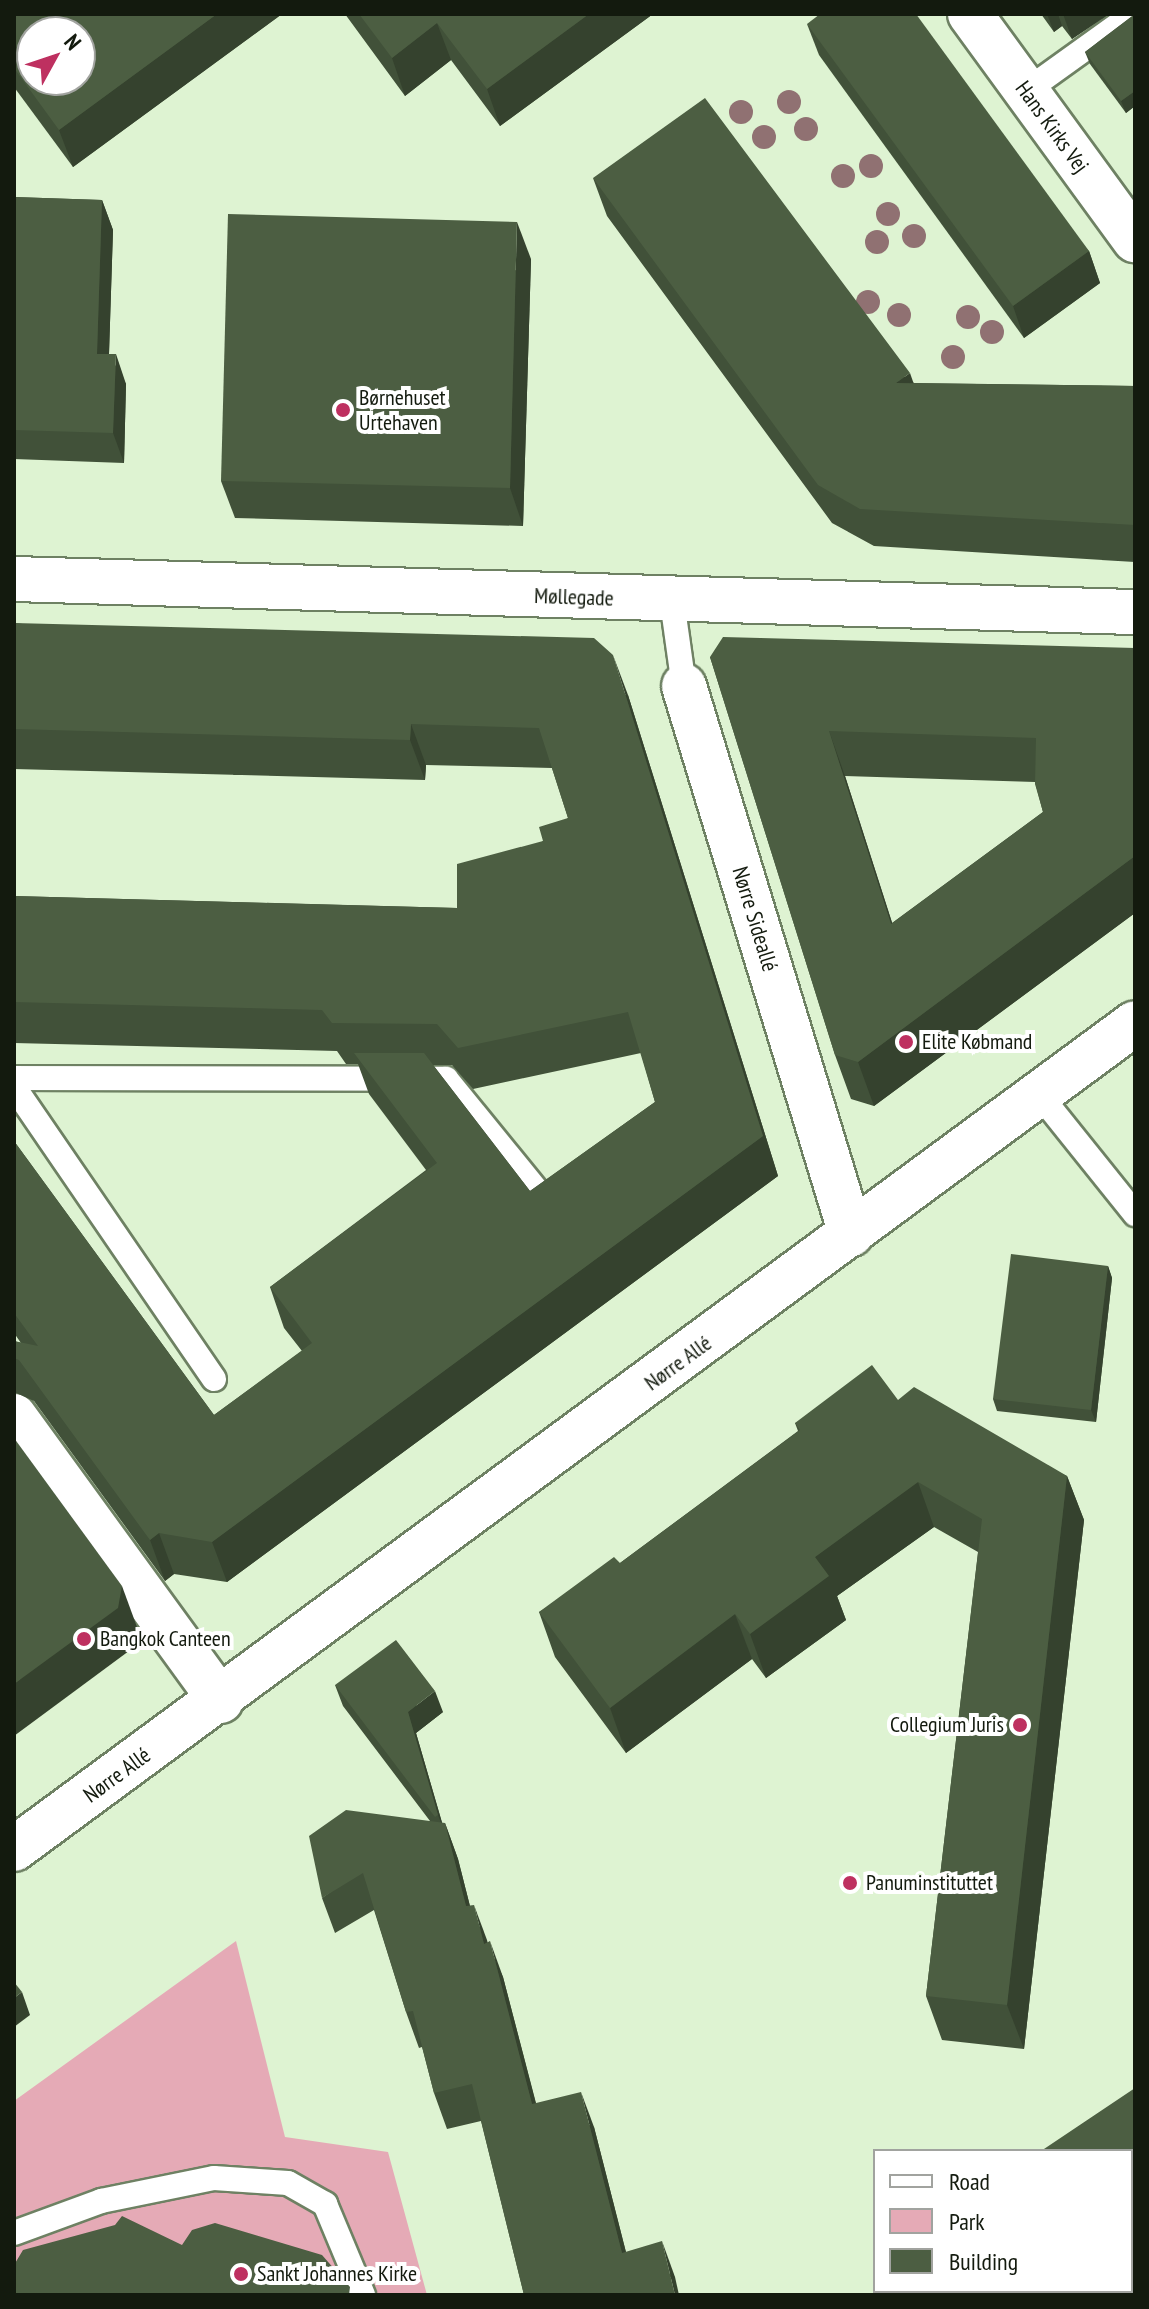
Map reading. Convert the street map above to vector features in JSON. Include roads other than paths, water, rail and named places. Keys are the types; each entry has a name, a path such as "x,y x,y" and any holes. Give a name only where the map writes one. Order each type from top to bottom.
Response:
{"street":[{"name":"Hans Kirks Vej","path":"970,14 1135,240"},
{"name":"Møllegade","path":"14,579 672,601 1135,612"},
{"name":"Nørre Sideallé","path":"684,686 851,1234"},
{"name":"Nørre Allé","path":"14,1849 221,1701 1039,1094 1134,1029"},
{"path":"14,1416 221,1701"}],"lane":[{"path":"1026,91 1133,14"},
{"name":"Nørre Sideallé","path":"672,601 684,686"},
{"path":"14,1078 446,1079 539,1193"},
{"path":"14,1087 214,1379"},
{"path":"1039,1094 1135,1214"},
{"path":"14,2233 101,2201 214,2178 288,2183 325,2204 359,2275 363,2295"}],"place":[{"name":"Børnehuset Urtehaven","path":"343,410"},
{"name":"Elite Købmand","path":"906,1042"},
{"name":"Bangkok Canteen","path":"84,1639"},
{"name":"Collegium Juris","path":"1020,1725"},
{"name":"Panuminstituttet","path":"850,1883"},
{"name":"Sankt Johannes Kirke","path":"241,2274"}]}
